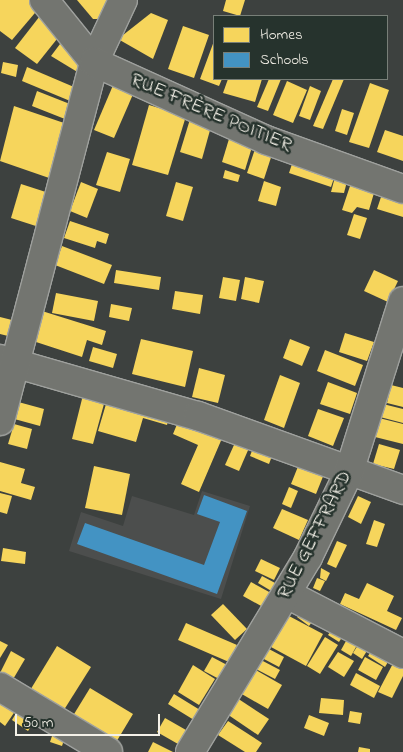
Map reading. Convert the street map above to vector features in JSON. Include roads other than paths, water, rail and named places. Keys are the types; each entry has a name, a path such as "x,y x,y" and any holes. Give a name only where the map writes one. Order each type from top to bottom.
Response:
{"street":[{"name":"RUE FRÈRE POITIER","path":"44,0 94,62 266,140 403,189"},
{"path":"0,421 8,362 94,62 123,0"},
{"name":"RUE GEFFRARD","path":"190,752 287,594 349,472 403,302"},
{"path":"8,362 198,416 403,490"},
{"path":"287,594 403,654"},
{"path":"0,687 108,752"}]}
